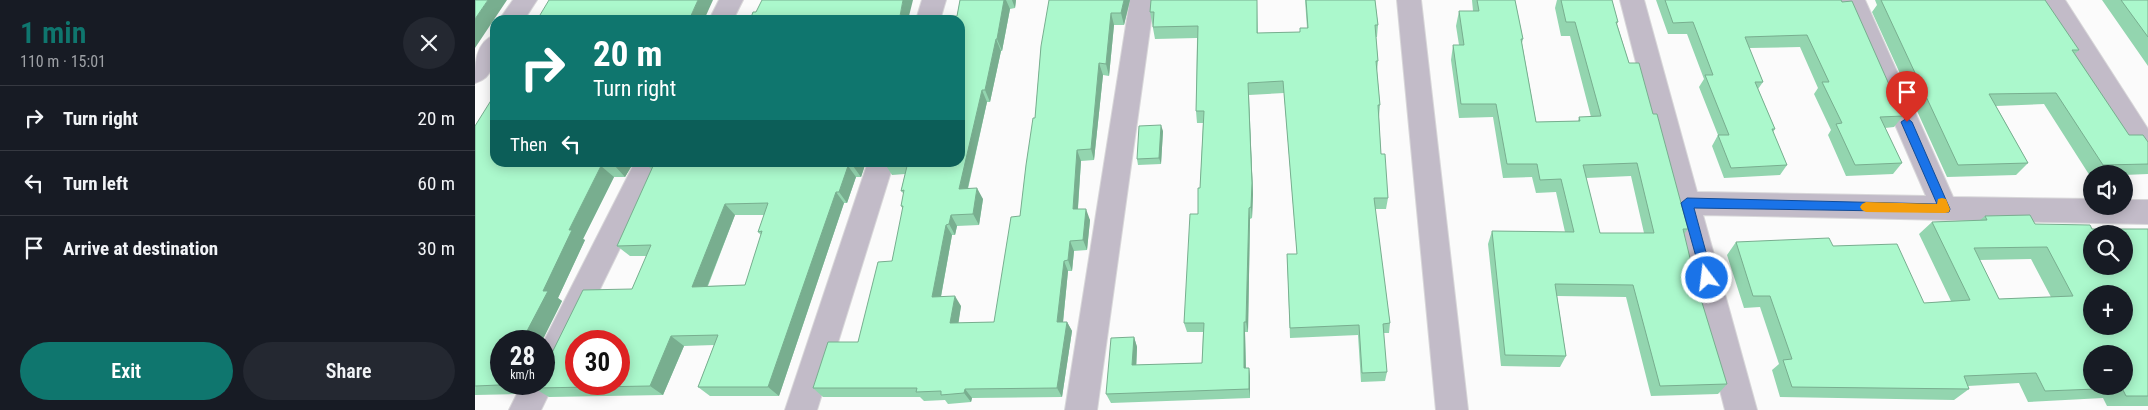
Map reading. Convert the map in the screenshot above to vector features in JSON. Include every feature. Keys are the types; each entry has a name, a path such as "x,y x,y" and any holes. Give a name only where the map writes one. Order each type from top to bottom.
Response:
{"street":[{"path":"514,15 525,0"},
{"path":"724,15 731,0"},
{"path":"930,15 934,0"},
{"path":"1081,410 1142,0"},
{"path":"1409,0 1452,410"},
{"path":"1632,0 1741,410"},
{"path":"1853,0 1945,209"},
{"path":"2053,0 2148,151"},
{"path":"475,74 490,52"},
{"path":"555,350 646,167"},
{"path":"801,410 879,167"},
{"path":"1687,203 2148,212"},
{"path":"525,410 532,395"}],"building":[{"path":"475,0 488,0 475,19"},
{"path":"549,0 698,0 691,15 540,15"},
{"path":"762,0 903,0 900,15 752,15 753,12 756,12"},
{"path":"960,0 1004,0 985,90 982,90 965,163 965,15 957,15"},
{"path":"1049,0 1124,0 1121,13 1111,13 1106,64 1099,63 1091,149 1077,150 1073,209 1086,209 1083,240 1070,241 1068,260 1064,261 1057,322 1067,322 1057,388 965,389 964,393 941,395 941,391 916,392 917,388 813,388 828,342 858,342 878,262 892,261 903,206 901,206 904,190 901,191 907,167 964,167 959,189 977,188 973,214 951,215 949,224 946,225 932,297 955,296 950,323 994,322 1011,217 1020,216 1033,118 1035,118 1041,46"},
{"path":"1151,0 1257,0 1257,33 1300,32 1300,28 1308,28 1306,0 1375,0 1378,25 1375,25 1381,154 1385,154 1388,198 1374,198 1390,323 1383,324 1387,372 1362,373 1359,325 1290,328 1287,254 1297,254 1283,81 1248,83 1252,183 1251,207 1249,208 1246,322 1244,322 1244,368 1249,368 1249,389 1106,394 1111,338 1134,337 1132,365 1202,363 1204,323 1184,323 1190,214 1198,214 1198,188 1200,188 1204,111 1196,111 1198,26 1153,27 1154,12 1150,12"},
{"path":"1477,0 1515,0 1536,122 1580,121 1579,117 1601,116 1575,22 1566,22 1561,0 1612,0 1618,22 1616,22 1629,63 1639,63 1653,114 1657,114 1688,229 1683,229 1696,283 1727,384 1660,386 1633,285 1555,284 1566,356 1505,355 1492,231 1574,232 1561,179 1540,180 1537,164 1507,164 1496,104 1461,104 1453,45 1464,45 1459,11 1479,11","holes":["1637,163 1654,233 1600,233 1583,165"]},
{"path":"1665,0 1852,1 1903,116 1880,117 1902,163 1855,165 1836,124 1842,123 1822,82 1829,82 1807,35 1745,37 1763,82 1755,82 1775,129 1772,129 1787,165 1731,168 1718,135 1729,135 1705,75 1713,75 1693,22 1673,23"},
{"path":"1881,0 2045,0 2079,50 2072,50 2129,135 2143,135 2148,142 2148,164 2103,165 2056,93 1989,94 2028,163 1958,165"},
{"path":"2121,0 2148,0 2148,37"},
{"path":"490,102 490,167 600,167 569,230 572,230 543,291 548,291 528,330 490,330 490,385 475,386 475,126"},
{"path":"1161,125 1159,158 1137,159 1139,126"},
{"path":"653,167 848,167 839,192 836,192 768,387 698,387 718,335 671,336 650,386 630,386 630,330 565,330 565,387 555,388 555,347 583,290 632,289 651,245 617,246","holes":["768,203 758,232 762,231 745,285 692,287 725,204"]},
{"path":"2030,215 2035,224 2090,225 2083,225 2083,275 2133,275 2133,229 2148,229 2148,396 2126,395 2133,395 2133,345 2083,345 2083,390 2045,391 2036,373 1964,376 1969,389 1792,387 1783,360 1792,359 1770,296 1753,296 1736,242 1829,238 1833,246 1897,244 1924,303 1970,300 1932,222 1987,220 1985,216","holes":["2047,247 2073,296 1999,299 1974,248"]}],"slow traffic":[{"path":"1866,207 1945,209 1942,202"}],"route":[{"path":"1707,278 1687,203 1945,209 1907,122"}]}
